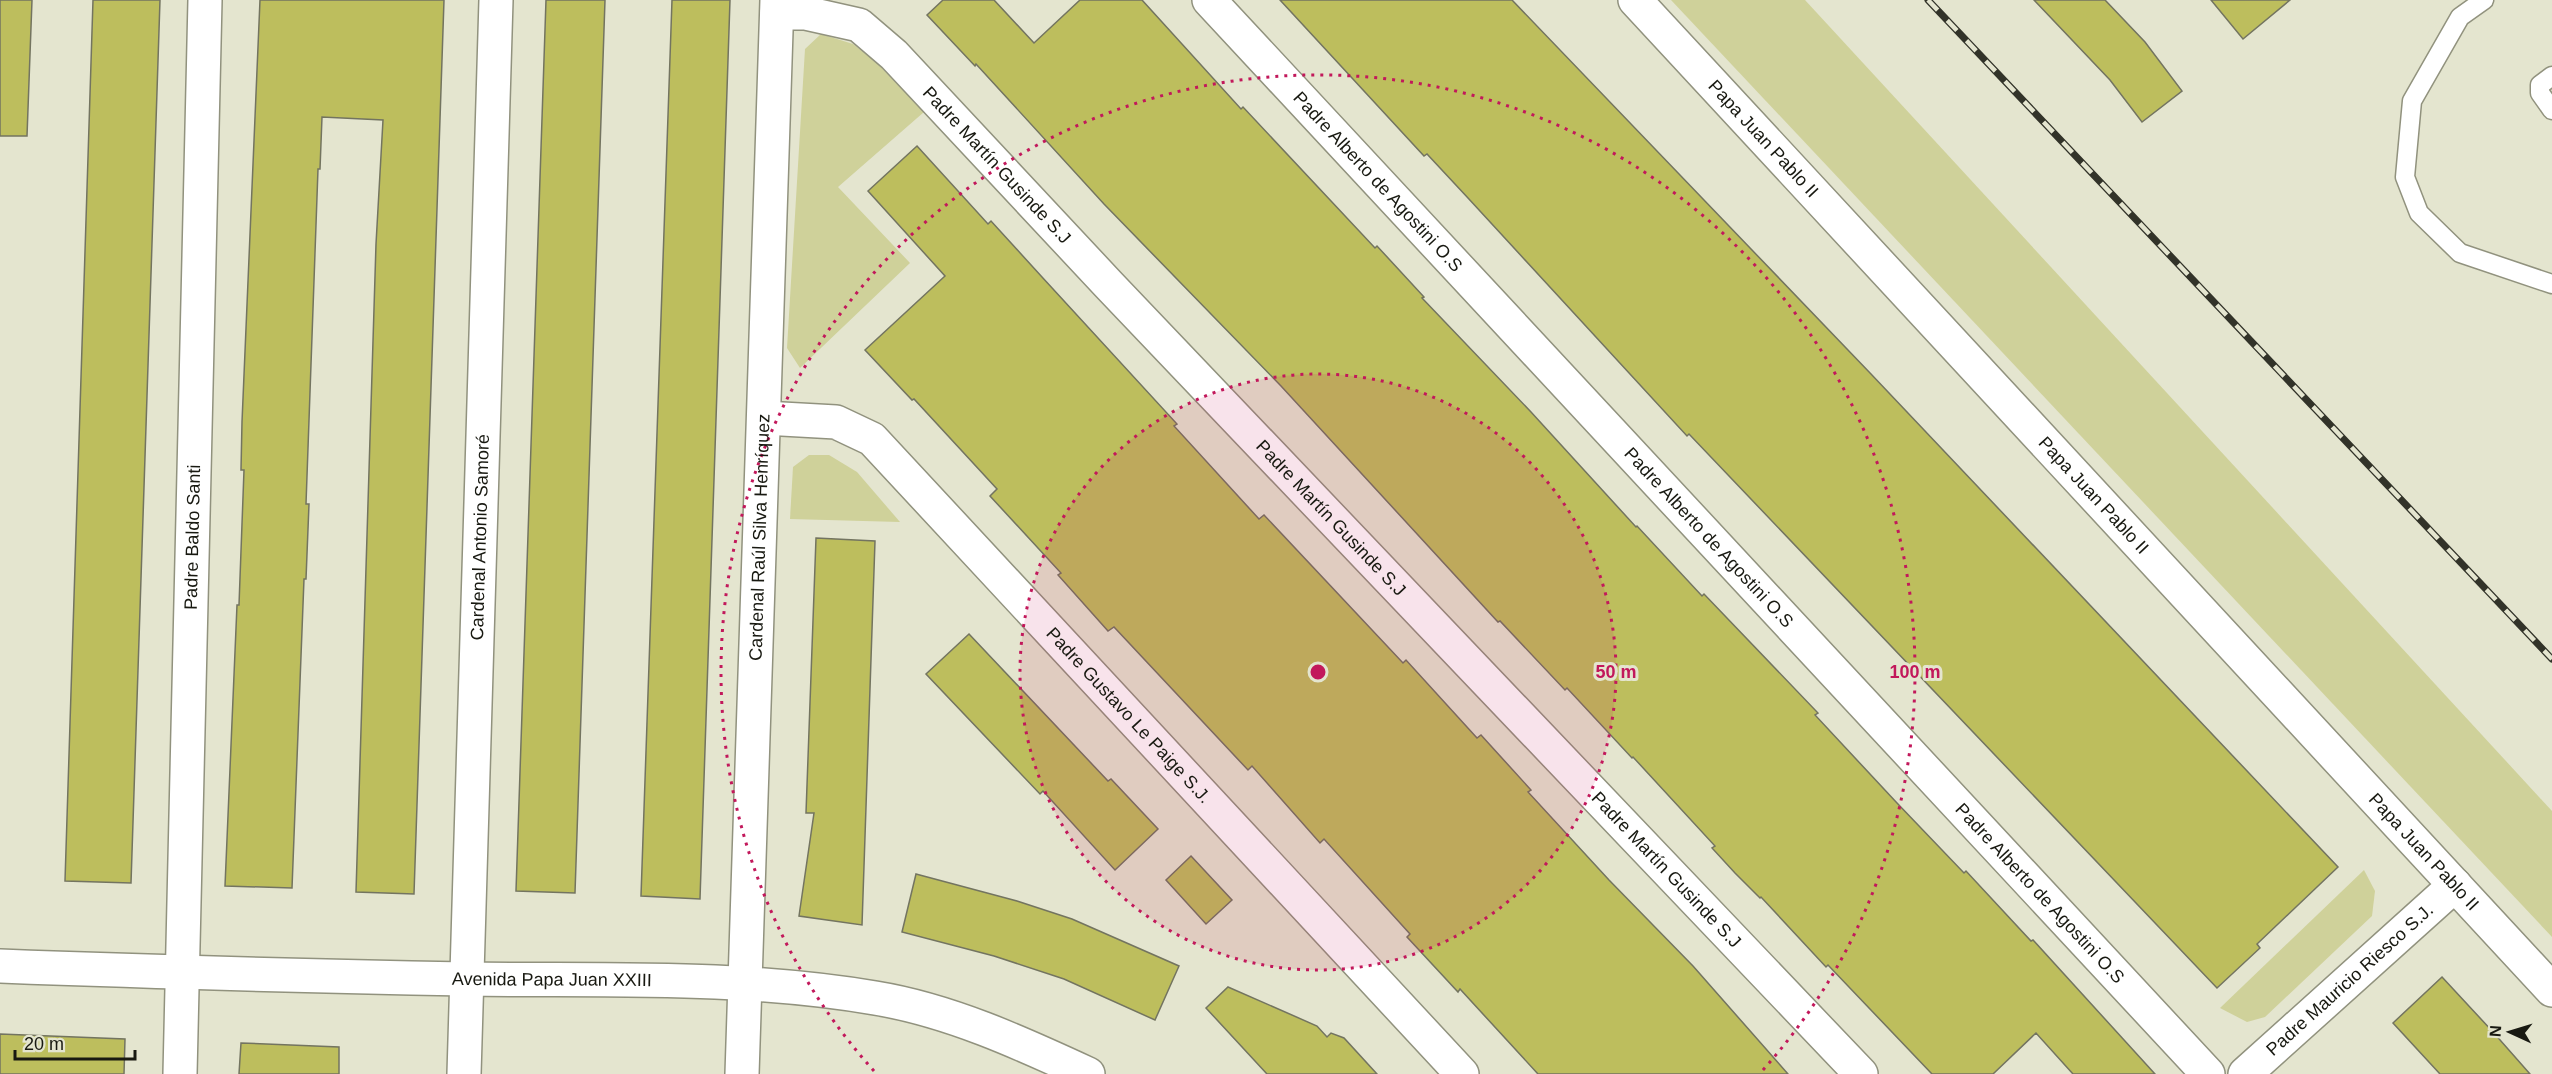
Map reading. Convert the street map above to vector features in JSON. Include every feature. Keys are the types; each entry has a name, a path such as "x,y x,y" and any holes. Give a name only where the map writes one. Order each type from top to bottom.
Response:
{"street":[{"name":"Padre Baldo Santi","path":"180,1074 205,0"},
{"name":"Cardenal Antonio Samoré","path":"464,1074 496,0"},
{"name":"Padre Alberto de Agostini O.S","path":"1209,0 2208,1074"},
{"name":"Papa Juan Pablo II","path":"1635,0 2552,990"},
{"name":"Cardenal Raúl Silva Henríquez","path":"742,1074 777,6"},
{"name":"Padre Martín Gusinde S.J","path":"777,6 860,25 894,56 1124,302 1861,1074"},
{"name":"Padre Gustavo Le Paige S.J.","path":"764,418 836,422 872,439 1462,1074"},
{"name":"Padre Mauricio Riesco S.J.","path":"2245,1074 2455,885"},
{"name":"Avenida Papa Juan XXIII","path":"0,966 183,973 745,983 876,998 957,1019 1069,1070"}],"lane":[{"path":"2484,0 2460,17 2412,101 2405,177 2420,213 2460,253 2552,284"},
{"path":"2552,76 2540,85 2540,93 2552,110"}],"green space":[{"path":"1671,0 1805,0 2552,811 2552,937"},
{"path":"821,34 853,44 877,63 924,112 838,187 910,263 800,368 787,348 805,49"},
{"path":"809,455 829,455 857,472 900,522 790,519 793,467"},
{"path":"2364,870 2375,891 2372,916 2265,1017 2247,1022 2220,1008"}],"building":[{"path":"0,0 32,0 27,136 0,136"},
{"path":"93,0 160,0 131,883 65,881"},
{"path":"260,0 444,0 414,894 356,892 376,244 383,120 322,117 320,169 318,169 306,504 309,504 292,888 225,886 237,605 239,605 244,470 241,470 242,422"},
{"path":"546,0 605,0 575,893 516,891"},
{"path":"672,0 730,0 700,899 641,896"},
{"path":"943,0 994,0 1034,43 1080,0 1142,0 1241,109 1243,107 1375,248 1377,246 1424,297 1422,298 1531,412 1636,527 1818,713 1815,715 1897,803 1964,873 1966,871 2031,941 2033,940 2155,1074 2073,1074 2036,1033 1993,1074 1932,1074 1828,965 1826,967 1761,897 1735,873 1712,848 1715,846 1633,757 1500,621 1498,622 1281,386 1104,204 976,64 975,66 927,15"},
{"path":"1280,0 1512,0 1871,374 2338,867 2257,944 2260,948 2217,988 1689,434 1687,436 1427,154 1424,156"},
{"path":"2034,0 2105,0 2145,42 2182,91 2142,122 2110,80"},
{"path":"2211,0 2290,0 2243,39"},
{"path":"917,146 988,224 991,221 1177,424 1174,426 1259,519 1264,515 1403,663 1406,660 1477,738 1481,735 1531,790 1528,792 1693,966 1788,1074 1538,1074 1460,989 1458,992 1407,937 1410,934 1324,839 1320,843 1252,766 1248,770 1114,627 1108,631 1058,575 1061,573 990,496 997,489 865,350 945,276 868,191"},
{"path":"816,538 875,541 862,925 799,916 814,813 806,813"},
{"path":"969,634 1108,781 1111,779 1158,829 1115,870 1043,791 1040,794 926,674"},
{"path":"1191,856 1232,900 1206,924 1166,880"},
{"path":"916,874 1017,901 1072,919 1179,966 1155,1020 1064,979 994,956 902,932"},
{"path":"2442,977 2530,1074 2440,1074 2393,1023"},
{"path":"1228,987 1317,1026 1327,1037 1331,1033 1344,1038 1377,1074 1267,1074 1206,1008"},
{"path":"0,1034 125,1039 124,1074 0,1074"},
{"path":"241,1043 339,1047 339,1074 239,1074"}],"railway":[{"path":"1928,0 2552,659"}]}
